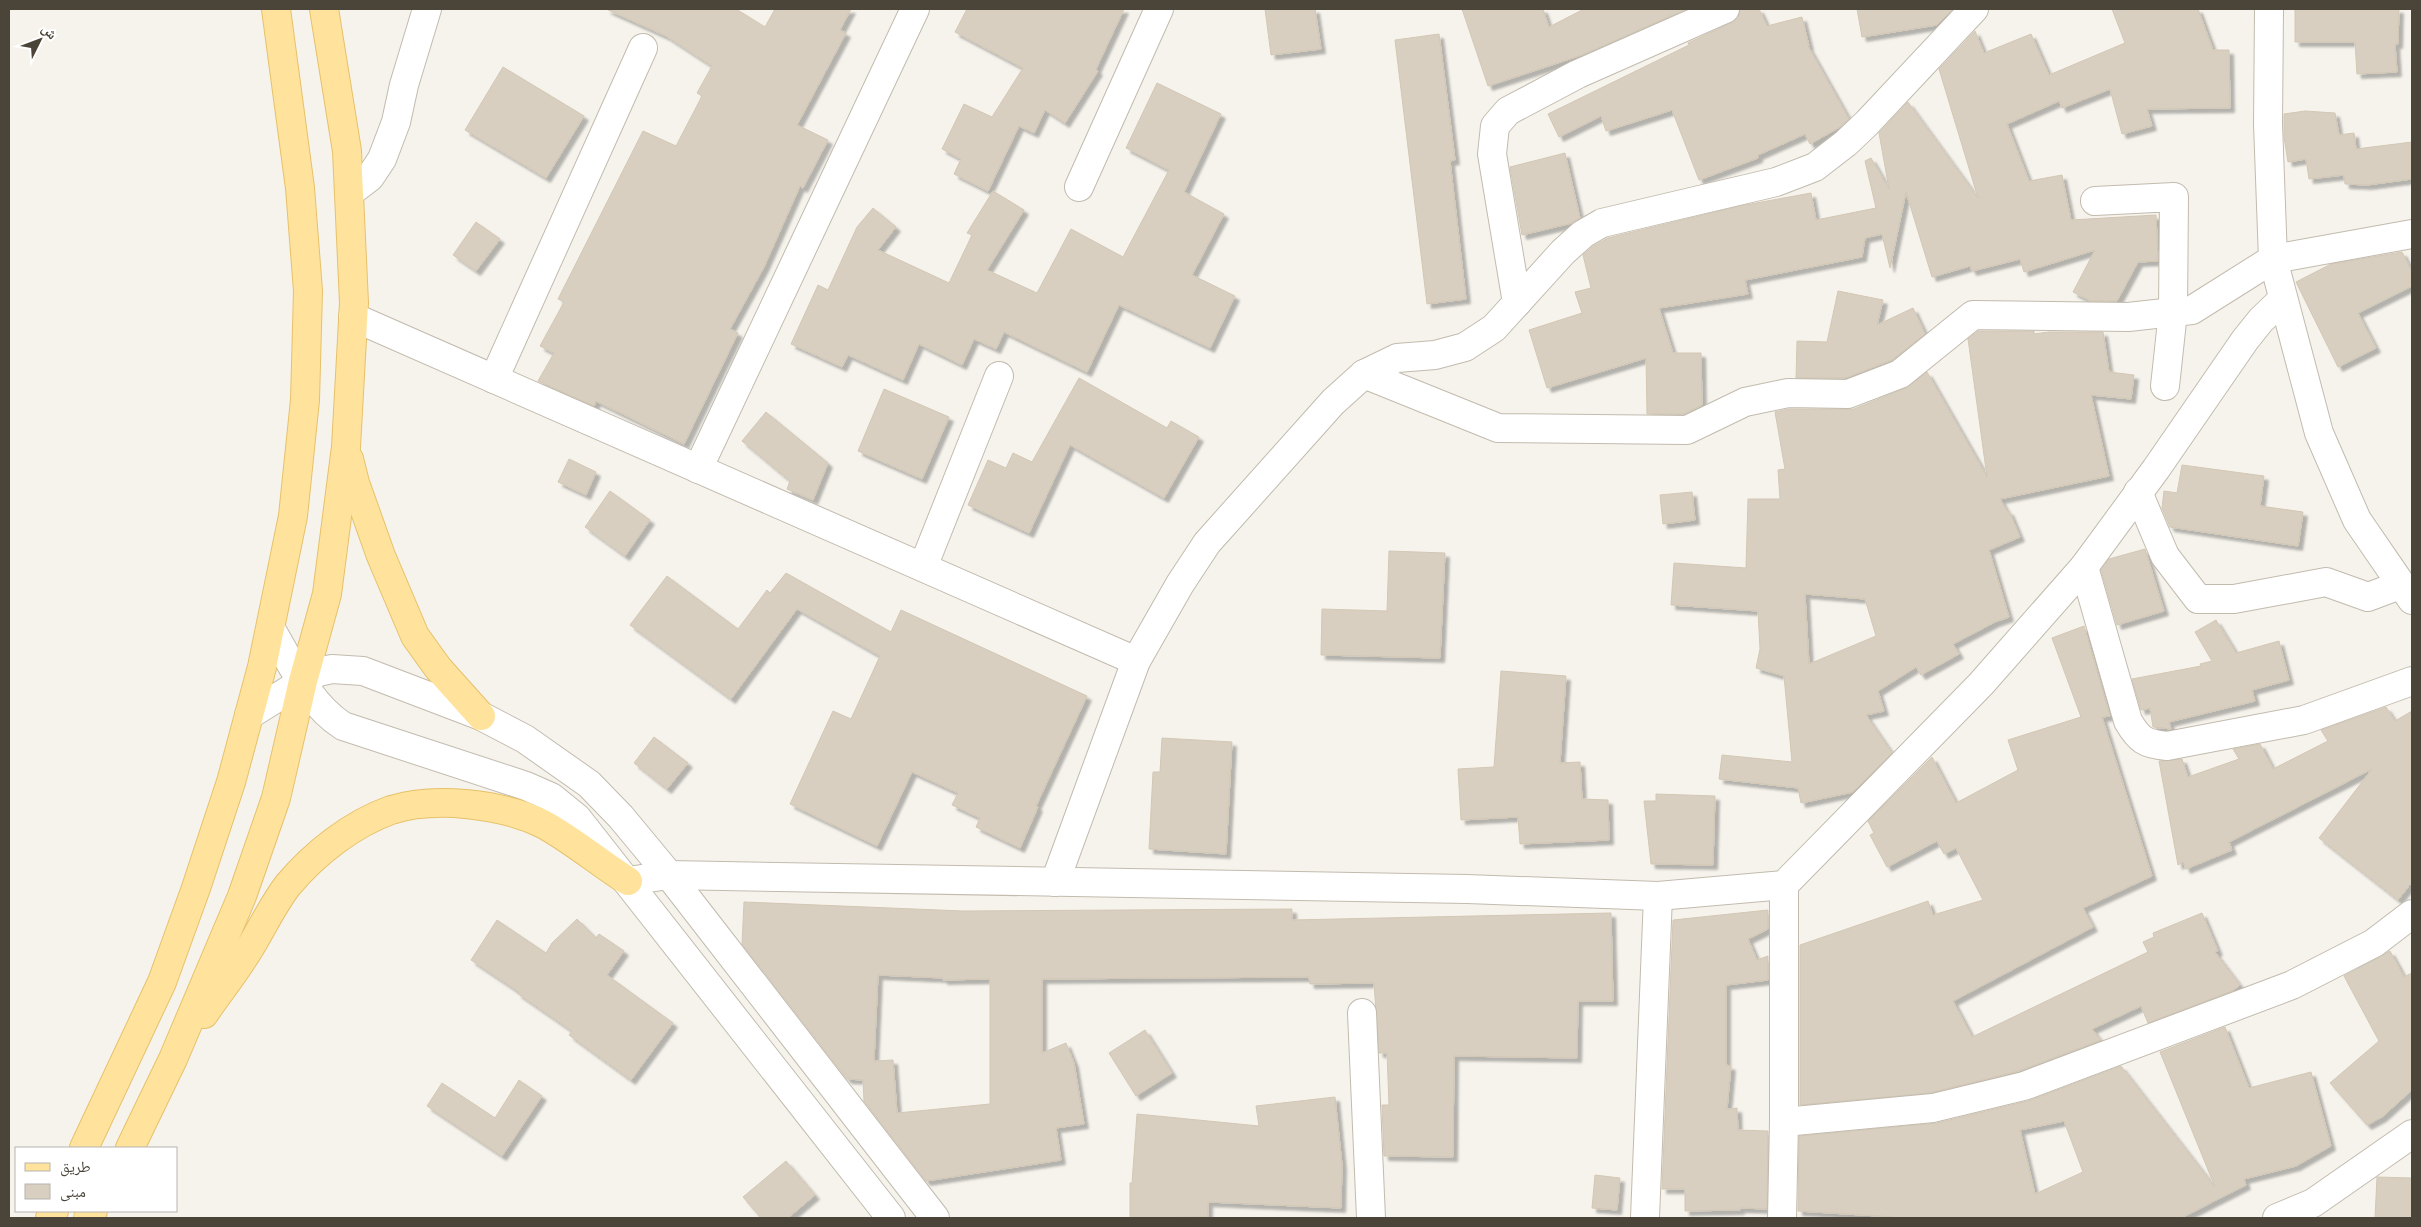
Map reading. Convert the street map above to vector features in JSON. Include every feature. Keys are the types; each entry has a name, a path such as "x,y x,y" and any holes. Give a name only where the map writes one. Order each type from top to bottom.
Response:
{"main road":[{"path":"84,1147 162,982 225,799 271,629 294,516 305,400 308,291 300,188 276,9"},
{"path":"130,1147 172,1059 242,896 276,798 303,681 326,594 346,447 353,318 347,151 324,9"},
{"path":"346,447 355,483 381,556 415,636 438,668 481,716"},
{"path":"172,1059 250,949 287,886 308,863 331,843 364,823 392,810 425,804 465,804 504,810 543,824 628,882"}],"street":[{"path":"349,193 370,177 382,158 396,122 404,85 427,9"},
{"path":"698,469 915,9"},
{"path":"1079,187 1160,9"},
{"path":"1517,303 1492,154 1495,126 1508,110 1578,74 1725,9"},
{"path":"1055,882 1136,661 1180,584 1207,543 1333,402 1364,374 1397,358 1435,354 1465,346 1494,328 1563,252 1583,234 1602,223 1776,182 1815,167 1846,143 1867,123 1974,9"},
{"path":"2138,492 2165,556 2198,599 2234,599 2326,582 2368,597 2406,592 2357,520 2319,433 2273,259 2268,124 2269,9"},
{"path":"494,380 643,48"},
{"path":"2095,201 2174,197 2173,312 2165,386"},
{"path":"1364,374 1498,428 1688,430 1745,402 1788,393 1848,394 1900,374 1973,315 2128,317 2192,310 2273,259 2412,234"},
{"path":"628,882 669,875 1467,889 1658,896 1784,886 1981,684 2084,567 2245,340 2261,320 2284,298"},
{"path":"353,318 1136,661"},
{"path":"923,567 999,376"},
{"path":"2084,567 2128,721 2136,735 2150,744 2167,746 2304,720 2412,681"},
{"path":"271,629 324,711 343,726 517,782 551,798 577,818 891,1218"},
{"path":"249,716 318,672 332,668 349,668 363,671 481,716 525,739 589,784 621,817 669,875 935,1218"},
{"path":"1782,1218 1784,886"},
{"path":"1645,1218 1658,896"},
{"path":"1784,1122 1933,1108 2024,1086 2292,985 2374,943 2412,914"},
{"path":"1362,1013 1371,1218"},
{"path":"2277,1218 2313,1211 2412,1134"}],"building":[{"path":"606,9 736,9 765,27 775,9 851,9 840,30 846,33 797,125 828,140 803,188 800,186 764,267 730,329 738,333 684,444 596,401 594,406 538,381 554,353 540,346 564,302 558,299 643,131 676,146 702,96 697,93 712,66 666,36"},
{"path":"967,9 1124,9 1096,69 1098,71 1065,123 1045,110 1034,133 1019,126 988,191 954,174 961,159 942,149 964,104 992,117 1023,68 955,32"},
{"path":"1265,9 1315,9 1321,49 1271,55"},
{"path":"1462,9 1543,9 1549,27 1584,9 1687,9 1582,55 1488,86"},
{"path":"1740,9 1759,9 1767,26 1802,17 1808,46 1849,119 1840,127 1810,144 1805,134 1758,155 1758,158 1699,180 1672,110 1606,131 1601,116 1559,137 1548,114 1731,23 1738,18"},
{"path":"1857,9 1953,9 1937,25 1862,37"},
{"path":"2112,9 2198,9 2213,50 2229,50 2230,108 2147,109 2152,126 2122,134 2110,89 2062,108 2059,101 2007,124 2029,181 2062,175 2071,220 2156,215 2158,261 2138,262 2117,301 2091,301 2073,292 2095,250 2024,272 2020,259 1972,271 1970,266 1932,277 1906,192 1890,268 1882,234 1865,238 1862,257 1745,280 1748,294 1659,308 1673,353 1701,353 1702,405 1684,414 1647,414 1646,358 1547,388 1529,330 1582,313 1575,292 1591,288 1583,255 1592,247 1608,238 1740,206 1811,193 1816,220 1876,208 1865,161 1871,158 1889,189 1879,133 1908,102 1978,198 1939,69 1975,31 1984,53 2031,34 2049,75 2125,43"},
{"path":"2295,9 2399,9 2398,44 2395,44 2397,72 2357,74 2355,42 2295,42"},
{"path":"1439,34 1455,160 1450,161 1466,299 1427,304 1395,40"},
{"path":"503,67 584,116 546,178 465,130"},
{"path":"1157,83 1221,114 1184,192 1224,214 1192,275 1235,296 1210,348 1119,305 1087,372 1004,332 996,349 974,339 962,365 919,344 903,380 848,355 842,367 791,344 818,285 828,290 857,227 873,208 896,227 878,250 949,283 972,235 967,233 993,191 1024,210 987,270 1037,293 1071,229 1123,257 1169,170 1126,148"},
{"path":"2305,111 2335,113 2339,135 2354,133 2356,149 2412,142 2412,179 2367,185 2345,184 2344,175 2309,179 2306,159 2288,162 2284,137 2284,114"},
{"path":"1565,153 1580,218 1572,223 1522,235 1510,167"},
{"path":"476,222 500,239 476,271 453,255"},
{"path":"2402,252 2412,272 2412,286 2358,313 2376,348 2338,367 2296,282 2331,264"},
{"path":"1838,291 1883,300 1877,325 1913,308 1925,334 1892,360 1845,378 1796,378 1797,341 1827,342"},
{"path":"1978,331 2034,331 2034,334 2049,332 2103,332 2109,372 2134,375 2131,399 2091,395 2109,476 2000,499 2007,511 2009,511 2020,537 1989,550 2009,617 1995,622 1953,644 1959,654 1921,675 1916,667 1878,691 1884,711 1866,715 1892,753 1853,792 1801,803 1798,788 1719,779 1722,755 1792,762 1784,676 1756,668 1760,649 1758,611 1671,605 1674,563 1746,568 1748,499 1780,499 1778,470 1785,469 1775,412 1789,409 1854,409 1906,388 1927,372 1987,477 1968,339","holes":["1805,594 1865,599 1876,636 1809,664"]},
{"path":"1079,378 1167,428 1171,421 1199,437 1164,498 1070,445 1029,533 968,505 988,460 1006,468 1013,453 1032,462"},
{"path":"884,389 949,417 922,479 858,451"},
{"path":"766,412 828,463 813,500 787,489 790,481 742,441"},
{"path":"569,459 596,472 586,495 558,482"},
{"path":"2182,465 2264,476 2260,506 2303,512 2298,546 2170,527 2162,508 2164,491 2177,493"},
{"path":"610,491 650,520 625,556 585,527"},
{"path":"1692,492 1695,520 1663,524 1660,495"},
{"path":"2145,549 2164,611 2117,625 2101,570 2109,559"},
{"path":"1389,551 1445,553 1440,658 1321,655 1322,609 1387,611"},
{"path":"786,573 891,632 901,610 1087,696 1036,806 1038,807 1020,848 976,827 980,818 952,805 958,793 912,772 877,846 790,804 833,711 851,719 880,656 797,609 731,699 630,625 667,576 738,629 767,590 770,593"},
{"path":"2216,620 2236,653 2279,641 2289,680 2252,690 2255,701 2169,722 2171,729 2153,727 2150,708 2141,710 2132,679 2201,666 2200,664 2212,661 2195,632"},
{"path":"2084,626 2110,716 2102,717 2152,876 2083,908 2093,927 1953,1001 1972,1037 2148,952 2143,942 2154,937 2153,933 2202,913 2218,951 2215,952 2240,985 2232,991 2148,1023 2141,1006 2092,1029 2101,1040 2019,1071 1930,1093 1800,1105 1800,945 1928,901 1933,915 1983,900 1956,848 1944,854 1937,841 1887,867 1870,835 1874,833 1868,821 1932,757 1956,803 2018,770 2008,740 2081,717 2052,638"},
{"path":"1501,671 1566,676 1560,763 1580,762 1582,799 1608,800 1609,840 1520,844 1518,817 1461,820 1458,769 1494,767"},
{"path":"2386,707 2395,721 2412,711 2412,882 2398,900 2319,838 2372,769 2229,842 2232,850 2186,869 2183,862 2178,865 2159,761 2182,759 2188,777 2239,759 2233,749 2260,744 2273,769 2328,741 2321,730"},
{"path":"654,737 688,763 667,789 634,763"},
{"path":"1162,738 1232,742 1226,854 1149,849 1153,772 1160,772"},
{"path":"1656,794 1715,796 1713,865 1651,864 1644,801 1656,801"},
{"path":"744,902 963,911 1292,909 1292,920 1611,913 1613,1001 1578,1001 1577,1058 1454,1056 1453,1157 1384,1156 1382,1105 1389,1105 1387,1053 1379,1053 1374,983 1310,984 1309,977 1042,979 1042,1053 1066,1043 1074,1063 1084,1124 1056,1128 1061,1160 926,1181 864,1101 863,1080 847,1079 742,944","holes":["878,975 943,978 943,980 990,979 990,1104 897,1113 893,1060 874,1061"]},
{"path":"1768,910 1768,929 1748,939 1757,960 1768,956 1768,980 1726,985 1726,1065 1731,1066 1727,1109 1737,1108 1738,1130 1768,1131 1767,1209 1740,1208 1740,1210 1685,1211 1685,1189 1662,1189 1673,920"},
{"path":"577,919 596,938 599,934 624,951 607,975 673,1023 631,1080 569,1035 572,1031 471,960 497,920 546,953 552,943"},
{"path":"2390,951 2404,977 2412,973 2412,1090 2382,1117 2367,1125 2330,1083 2379,1041 2344,976"},
{"path":"2225,1027 2249,1088 2311,1072 2331,1146 2296,1166 2244,1179 2246,1185 2181,1218 1894,1218 1798,1211 1799,1136 1937,1123 2028,1101 2121,1066 2215,1187 2160,1052","holes":["2064,1121 2083,1172 2035,1194 2020,1130"]},
{"path":"1145,1030 1172,1073 1136,1096 1109,1053"},
{"path":"519,1080 542,1096 502,1156 427,1106 442,1083 495,1118"},
{"path":"1335,1097 1342,1165 1341,1208 1208,1202 1208,1217 1130,1218 1130,1183 1132,1183 1137,1114 1259,1126 1256,1106"},
{"path":"786,1161 815,1195 788,1218 761,1218 743,1197"},
{"path":"1595,1175 1620,1178 1617,1210 1592,1208"},
{"path":"2377,1177 2412,1178 2412,1218 2375,1218"}]}
